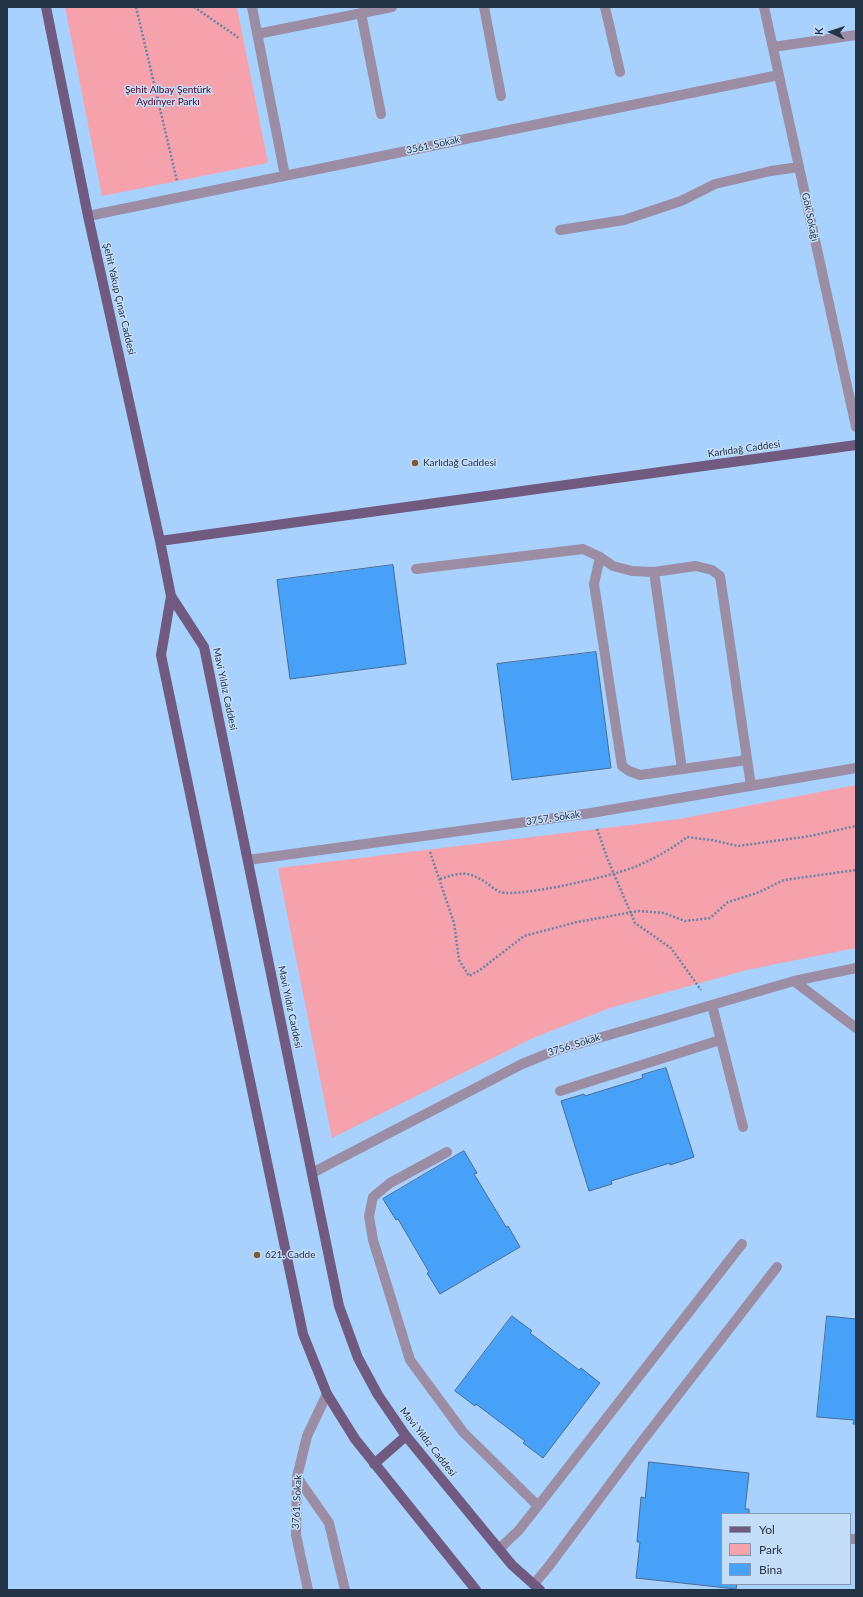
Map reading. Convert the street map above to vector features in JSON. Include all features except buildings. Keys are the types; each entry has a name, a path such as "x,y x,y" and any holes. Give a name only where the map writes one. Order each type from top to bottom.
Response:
{"main road":[{"name":"Şehit Yakup Çınar Caddesi","path":"46,7 88,216 160,540 171,596"},
{"name":"Karlıdağ Caddesi","path":"160,540 856,445"},
{"name":"Mavi Yıldız Caddesi","path":"171,596 204,647 339,1306 358,1358 378,1395 406,1436 512,1565 537,1587"},
{"path":"171,596 161,655 303,1334 327,1394 355,1439 476,1590"},
{"path":"374,1464 406,1436"}],"street":[{"path":"252,7 285,176"},
{"path":"257,34 392,7"},
{"path":"484,7 501,96"},
{"path":"606,7 620,72"},
{"name":"Gök Sokağı","path":"764,7 856,427"},
{"path":"362,12 380,114"},
{"path":"773,47 856,35"},
{"name":"3561. Sokak","path":"88,216 779,75"},
{"path":"560,230 624,220 681,201 715,184 771,171 799,167"},
{"path":"416,569 583,550 600,557 613,566 632,571 654,572 696,566 712,570 720,576 751,786"},
{"path":"600,557 594,584 622,766 629,771 640,775 747,760"},
{"path":"654,572 682,769"},
{"name":"3757. Sokak","path":"248,860 591,813 856,768"},
{"name":"3756. Sokak","path":"312,1173 537,1057 794,981 856,968"},
{"path":"794,981 856,1028"},
{"path":"712,1005 744,1127"},
{"path":"560,1091 720,1040"},
{"path":"448,1152 390,1183 373,1197 369,1216 373,1240 410,1360 463,1432 538,1506"},
{"path":"499,1549 519,1530 742,1244"},
{"path":"537,1587 549,1566 643,1440 777,1267"},
{"name":"3761. Sokak","path":"308,1590 296,1535 297,1477 307,1436 327,1394"},
{"path":"297,1477 329,1523 345,1590"}],"path":[{"path":"136,7 181,197"},
{"path":"194,7 261,53"},
{"path":"591,813 635,923 671,948 712,1005"},
{"path":"440,879 462,872 483,880 500,892 521,893 546,889 636,867 666,852 687,837 712,840 738,846 810,836 856,826"},
{"path":"425,835 454,923 459,960 469,976 480,970 524,936 577,922 639,911 664,913 686,921 710,918 728,902 757,893 784,880 856,870"}],"green space":[{"name":"Şehit Albay Şentürk Aydınyer Parkı","path":"65,7 237,7 268,163 102,196"},
{"path":"856,785 856,948 747,970 610,1008 533,1038 332,1138 278,868 679,819"}],"place":[{"name":"Karlıdağ Caddesi","path":"415,463"},
{"name":"621. Cadde","path":"257,1255"}]}
